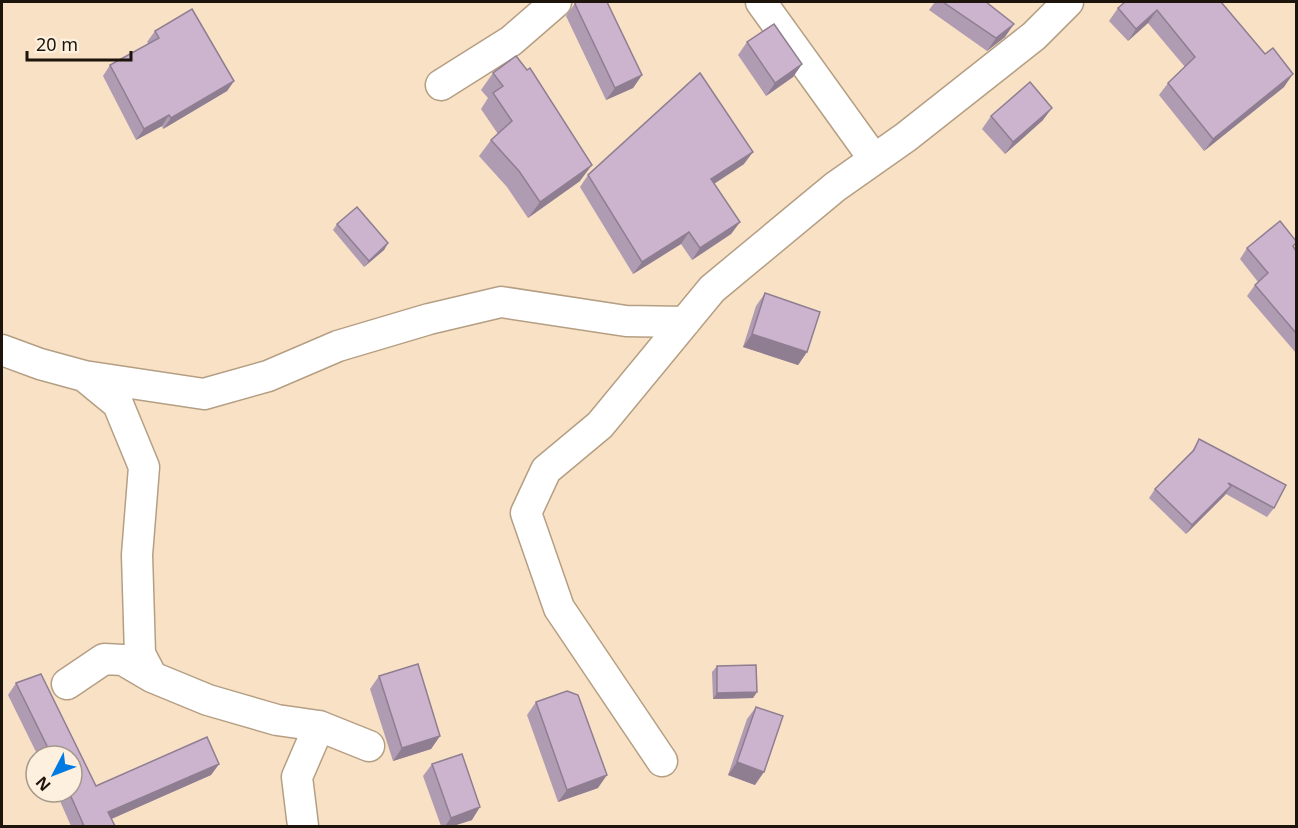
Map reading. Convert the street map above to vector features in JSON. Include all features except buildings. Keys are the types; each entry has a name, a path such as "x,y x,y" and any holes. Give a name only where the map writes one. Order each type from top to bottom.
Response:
{"street":[{"path":"441,85 511,41 556,2"},
{"path":"761,2 874,159"},
{"path":"662,760 559,608 526,513 546,470 600,425 712,289 835,187 906,137 1034,36 1068,2"},
{"path":"2,350 39,364 84,376 204,394 268,376 338,346 429,319 501,302 626,321 685,322"},
{"path":"84,376 118,404 144,467 137,555 138,607 140,654 152,677"},
{"path":"67,684 104,659 138,607"},
{"path":"104,659 123,660 152,677 208,700 278,720 319,726 369,747"},
{"path":"303,826 297,777 319,726"}]}
